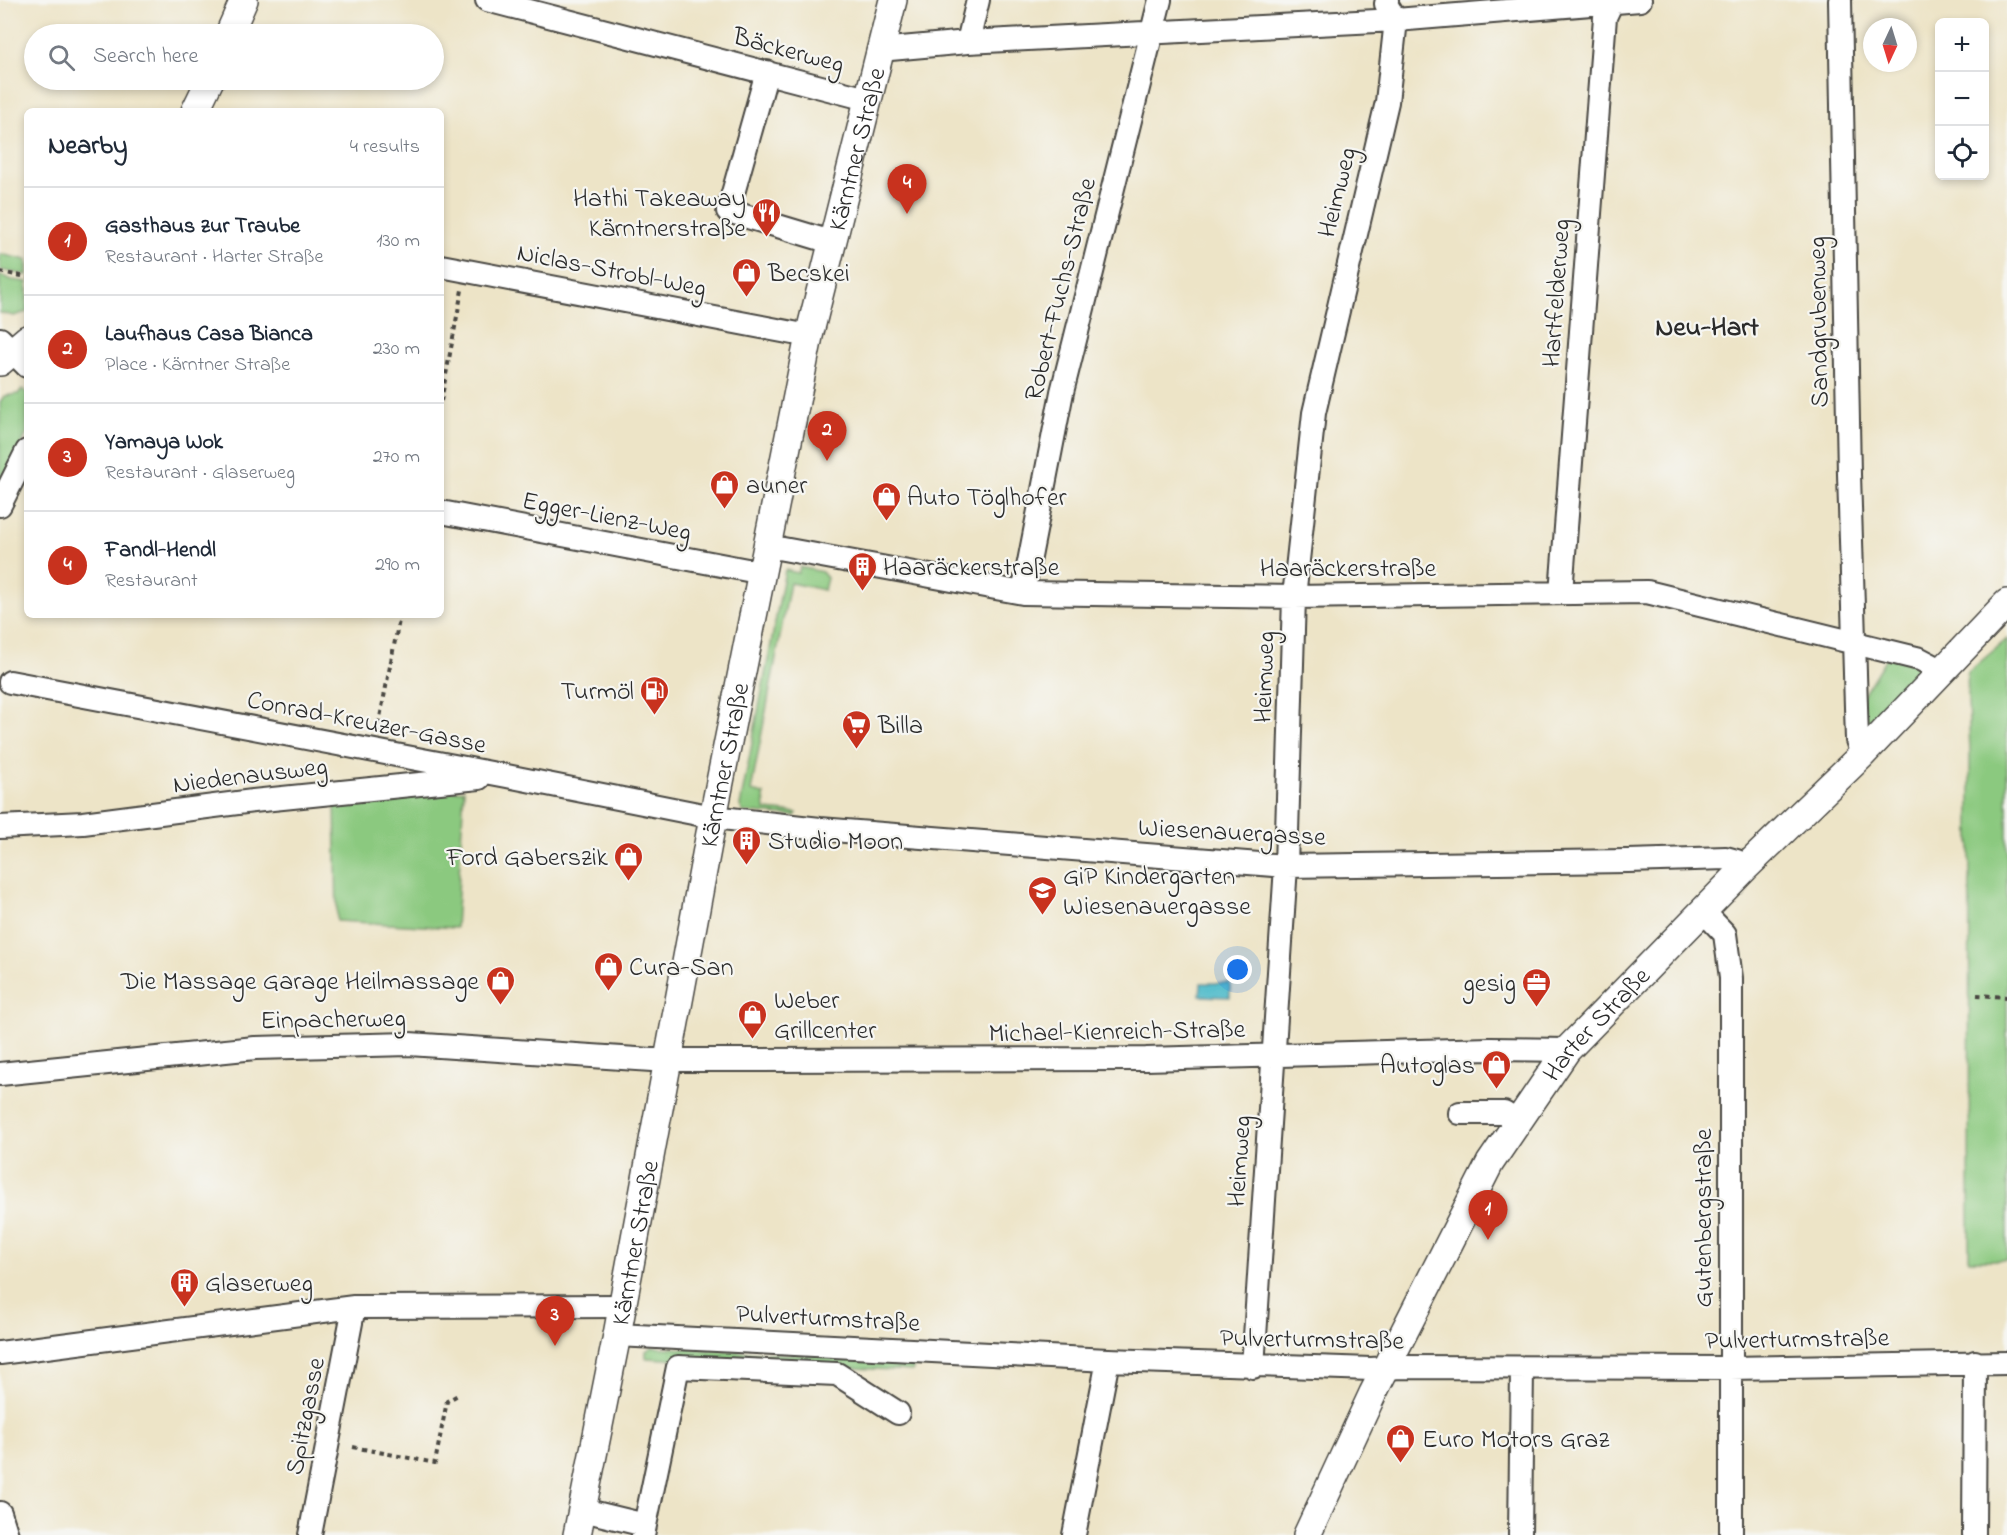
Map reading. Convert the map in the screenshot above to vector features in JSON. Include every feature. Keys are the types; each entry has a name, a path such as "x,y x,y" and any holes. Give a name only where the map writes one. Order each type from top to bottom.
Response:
{"main road":[{"path":"234,24 244,0"},
{"name":"Kärntner Straße","path":"580,1522 713,817 808,336 893,0"},
{"path":"196,108 205,90"},
{"name":"Harter Straße","path":"1307,1535 1427,1284 1490,1163 1567,1050 1745,868 1862,755 2007,603"}],"street":[{"name":"Bäckerweg","path":"487,0 867,99"},
{"path":"968,42 978,0"},
{"name":"Robert-Fuchs-Straße","path":"1023,593 1062,392 1160,0"},
{"path":"879,50 968,42 1151,34 1391,10 1640,0"},
{"name":"Sandgrubenweg","path":"1840,0 1848,464 1855,643"},
{"name":"Hartfelderweg","path":"1561,593 1605,17 1612,1"},
{"name":"Heimweg","path":"1253,1367 1286,866 1294,597 1314,413 1388,102 1391,10"},
{"path":"768,72 729,211 831,242"},
{"name":"Niclas-Strobl-Weg","path":"444,267 808,336"},
{"path":"0,505 24,457"},
{"name":"Egger-Lienz-Weg","path":"444,513 763,573"},
{"name":"Haaräckerstraße","path":"767,546 1023,593 1294,597 1647,592 1920,659 1943,671"},
{"path":"1855,643 1857,743 1862,755"},
{"name":"Conrad-Kreuzer-Gasse","path":"10,682 713,817"},
{"name":"Niedenausweg","path":"0,828 83,823 253,801 507,776"},
{"name":"Wiesenauergasse","path":"713,817 820,829 1286,866 1726,858 1737,861 1745,868"},
{"name":"Gutenbergstraße","path":"1703,911 1725,934 1731,978 1731,1535"},
{"name":"Einpacherweg","path":"0,1074 255,1048 409,1044 668,1059"},
{"name":"Michael-Kienreich-Straße","path":"668,1059 995,1060 1274,1056 1490,1049 1567,1050"},
{"path":"1460,1113 1504,1113 1518,1122"},
{"path":"0,1353 354,1307 621,1306"},
{"name":"Spitzgasse","path":"310,1535 354,1307"},
{"name":"Pulverturmstraße","path":"617,1335 1253,1367 1386,1370 1401,1367 1730,1368 2007,1363"},
{"path":"1074,1535 1108,1360"},
{"path":"1974,1535 1975,1362"},
{"path":"580,1522 644,1530 678,1367 837,1374 898,1413"},
{"path":"1520,1535 1522,1369"},
{"path":"0,1513 7,1535"}],"path":[{"path":"444,385 466,271"},
{"path":"0,272 24,276"},
{"path":"374,751 399,618"},
{"path":"1977,995 2007,997"},
{"path":"352,1447 435,1463 447,1401 458,1395"}],"green space":[{"path":"0,254 24,259 24,274 0,270"},
{"path":"0,275 24,282 24,313 14,316 0,313"},
{"path":"22,389 24,391 24,439 0,487 0,402 4,396 18,394"},
{"path":"800,567 822,572 827,578 824,590 790,583 751,791 764,794 765,810 797,813 795,816 743,812 740,806 785,570 798,573"},
{"path":"2007,639 2007,1260 1969,1260 1970,753 1967,673"},
{"path":"1887,656 1916,664 1919,671 1917,677 1869,726 1865,727 1862,697"},
{"path":"464,790 456,928 337,921 335,799"},
{"path":"652,1347 913,1360 913,1371 646,1358 646,1351"}],"water":[{"path":"1201,983 1230,983 1230,997 1200,996"}],"place":[{"name":"Fandl-Hendl","path":"907,214"},
{"name":"Hathi Takeaway Kärntnerstraße","path":"767,238"},
{"name":"Becskei","path":"747,298"},
{"name":"Laufhaus Casa Bianca","path":"827,461"},
{"name":"auner","path":"725,510"},
{"name":"Auto Töglhofer","path":"886,522"},
{"name":"Haaräckerstraße","path":"862,592"},
{"name":"Turmöl","path":"655,716"},
{"name":"Billa","path":"857,750"},
{"name":"Studio Moon","path":"747,866"},
{"name":"Ford Gaberszik","path":"629,882"},
{"name":"GiP Kindergarten Wiesenauergasse","path":"1042,916"},
{"name":"Cura-San","path":"608,992"},
{"name":"Die Massage Garage Heilmassage","path":"500,1006"},
{"name":"gesig","path":"1537,1008"},
{"name":"Weber Grillcenter","path":"753,1040"},
{"name":"Autoglas","path":"1496,1090"},
{"name":"Gasthaus zur Traube","path":"1488,1240"},
{"name":"Glaserweg","path":"184,1308"},
{"name":"Yamaya Wok","path":"555,1346"},
{"name":"Euro Motors Graz","path":"1401,1464"}],"district":[{"name":"Neu-Hart","path":"1707,326"}]}
